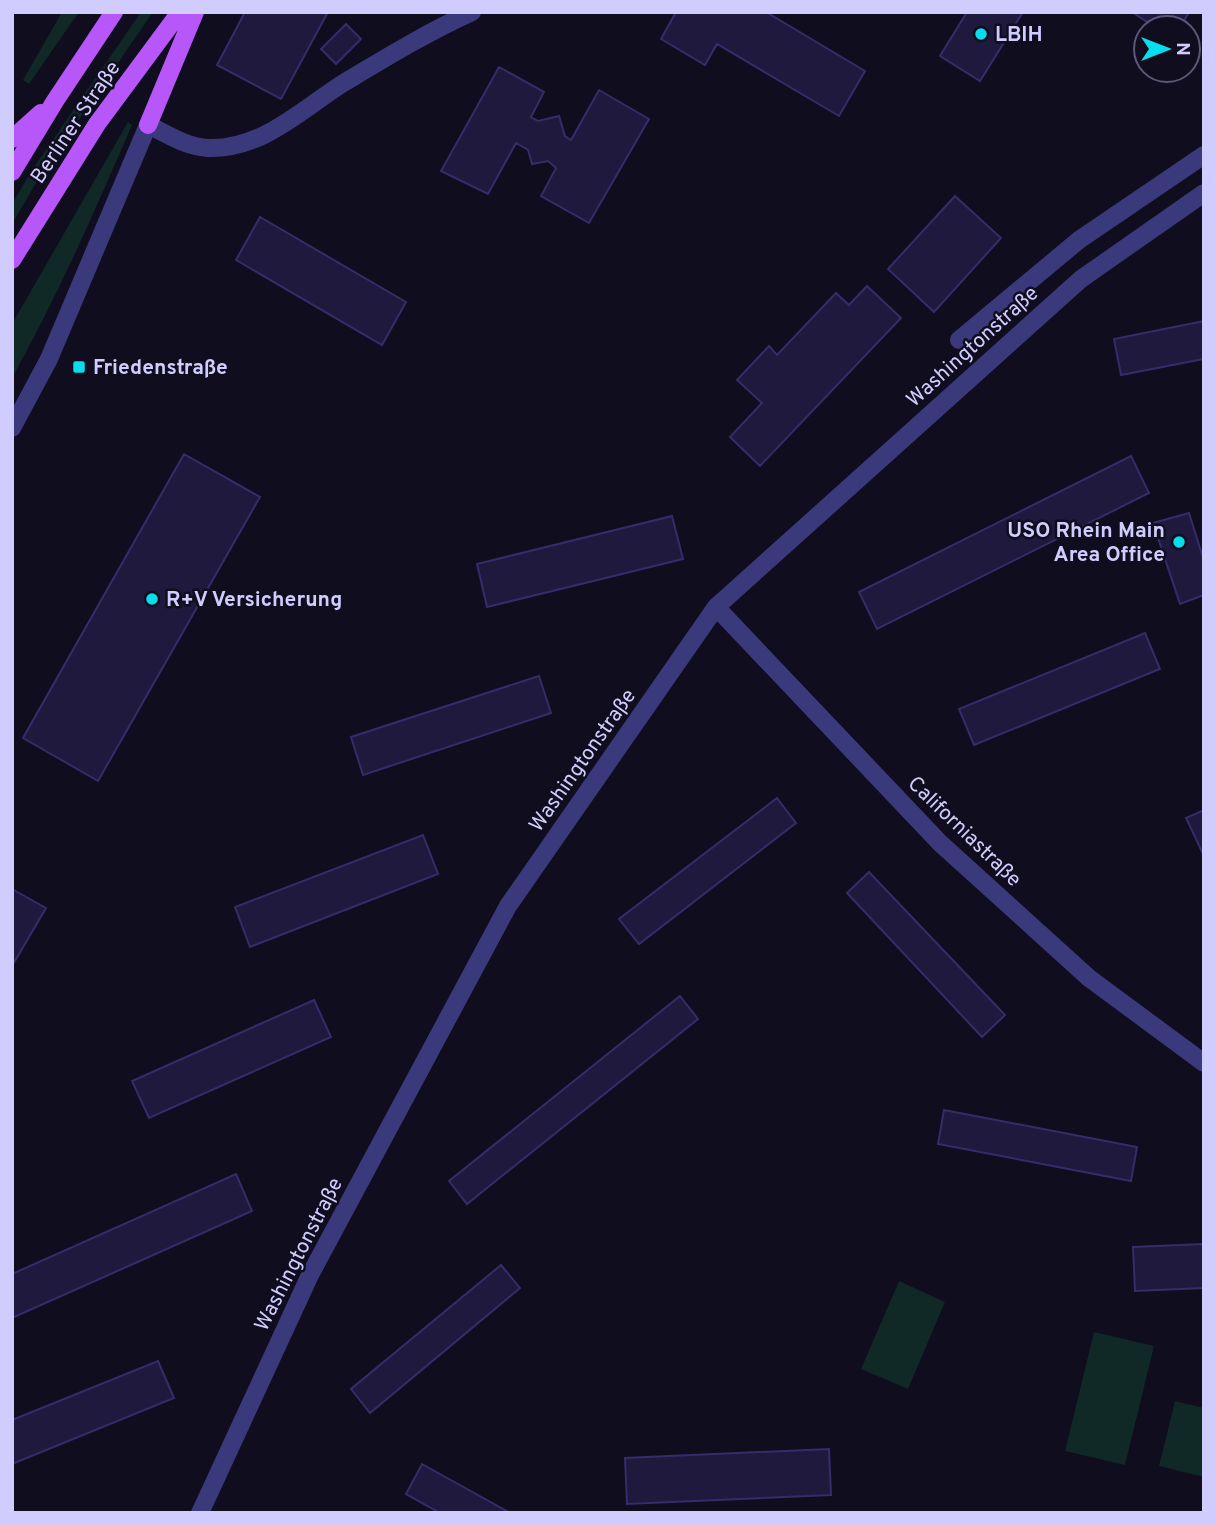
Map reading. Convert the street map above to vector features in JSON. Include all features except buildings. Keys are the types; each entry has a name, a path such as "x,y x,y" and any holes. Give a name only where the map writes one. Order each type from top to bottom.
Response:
{"main road":[{"name":"Berliner Straße","path":"12,172 54,101 114,12"},
{"name":"Berliner Straße","path":"12,260 97,124 180,12"},
{"path":"148,125 195,12"},
{"path":"12,139 54,101"}],"street":[{"path":"12,428 49,359 148,125 188,145 207,148 236,146 255,140 399,49 472,12"},
{"path":"959,340 1079,240 1204,155"},
{"name":"Washingtonstraße","path":"200,1513 310,1275 508,906 716,607 1081,279 1204,193"},
{"name":"Californiastraße","path":"716,607 940,843 1089,978 1204,1063"}],"green space":[{"path":"62,12 79,12 29,84 23,80"},
{"path":"141,12 153,12 39,178 12,224 12,204 32,170"},
{"path":"128,122 132,125 90,221 12,378 12,324"},
{"path":"899,1281 945,1302 908,1389 861,1369"},
{"path":"1094,1332 1154,1346 1125,1465 1065,1451"},
{"path":"1175,1401 1204,1408 1204,1477 1159,1466"}],"place":[{"name":"LBIH","path":"981,34"},
{"name":"Friedenstraße","path":"79,367"},
{"name":"USO Rhein Main Area Office","path":"1179,542"},
{"name":"R+V Versicherung","path":"152,599"}]}
